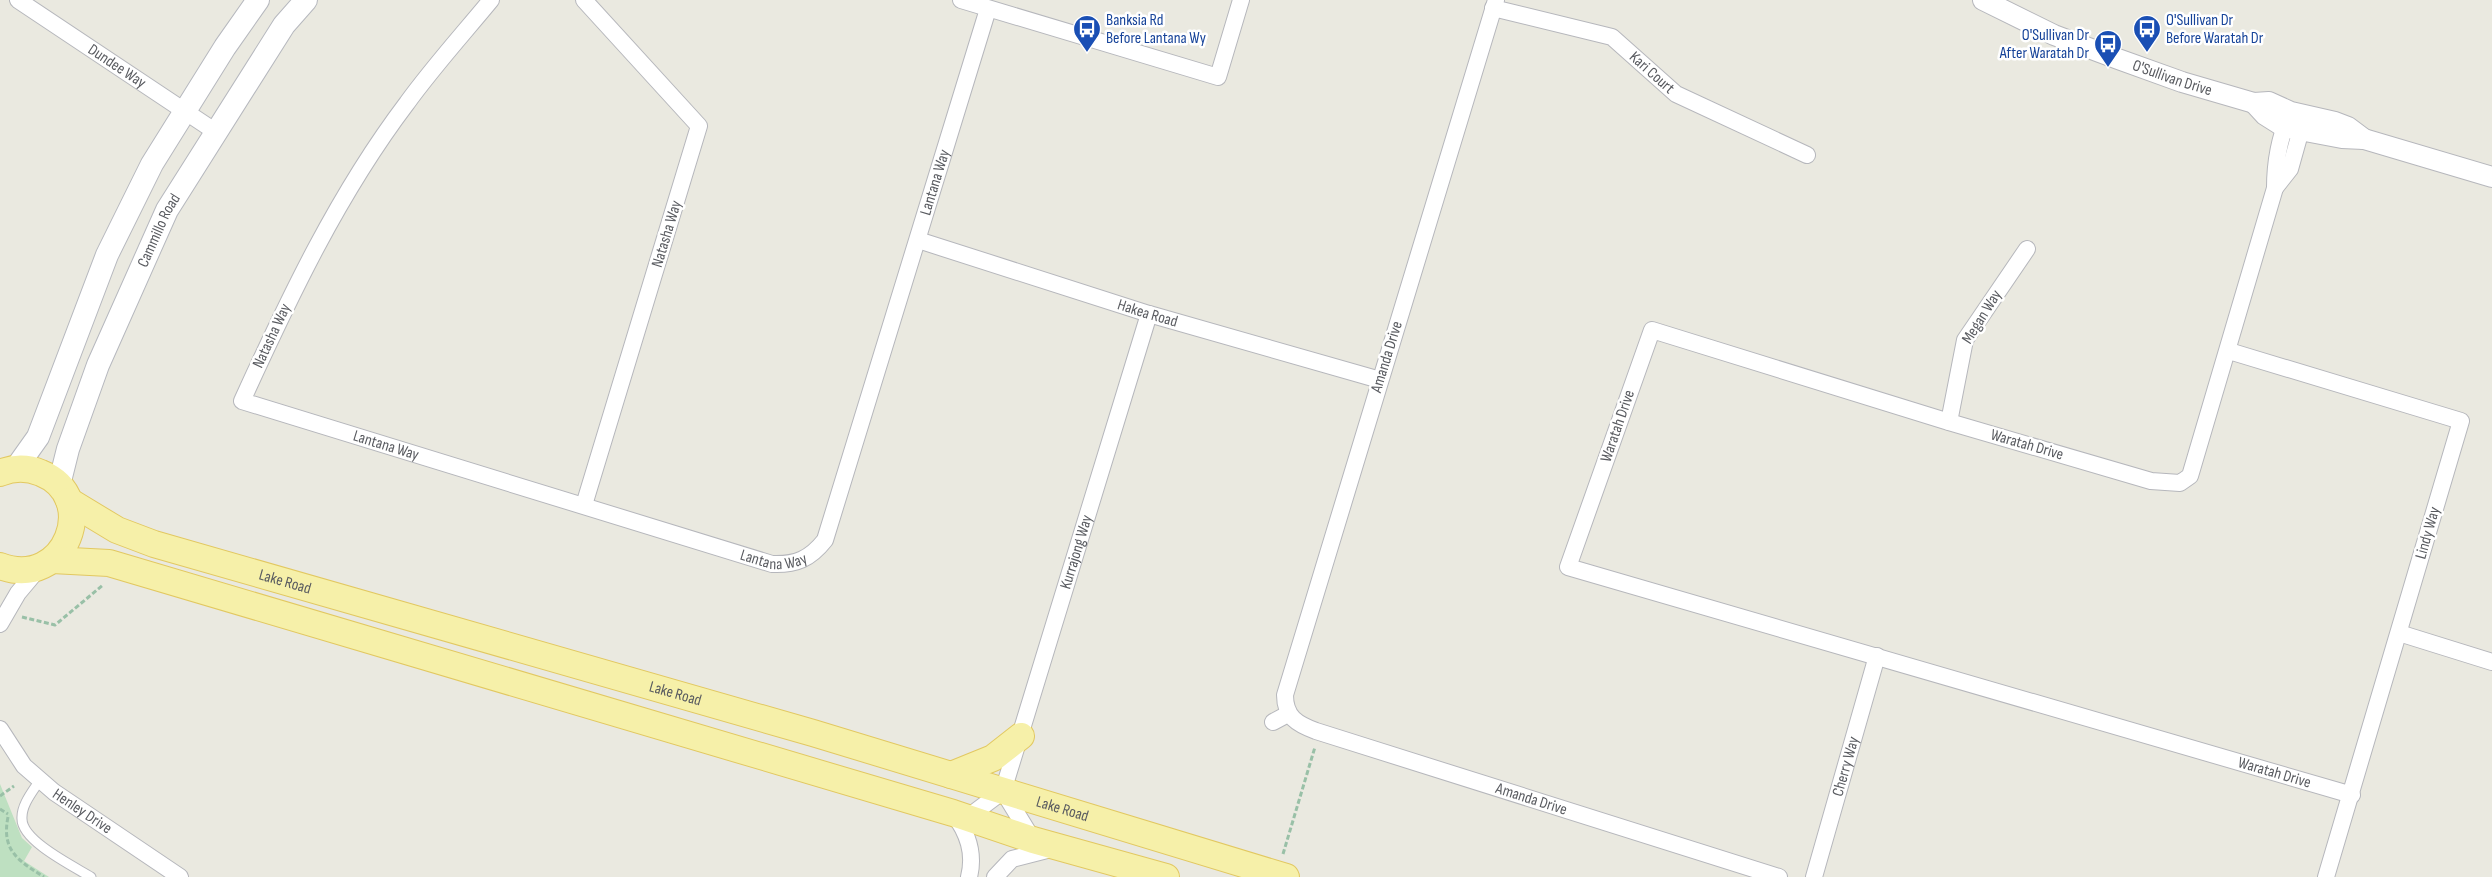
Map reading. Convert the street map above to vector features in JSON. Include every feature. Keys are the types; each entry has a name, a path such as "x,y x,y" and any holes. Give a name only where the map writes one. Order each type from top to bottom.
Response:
{"main road":[{"path":"8,470 38,437 108,255 152,164 225,47 258,0"},
{"name":"Cammillo Road","path":"64,493 68,449 98,365 167,210 284,25 306,0"},
{"name":"Lake Road","path":"8,470 32,469 47,475 64,493 117,530 154,544 813,732 1003,790 1283,869"},
{"path":"46,564 63,548 70,533 72,517 64,493"},
{"name":"Lake Road","path":"0,566 24,571 46,564 109,564 960,816 1033,840 1166,877"},
{"path":"952,775 993,758 1021,736"}],"street":[{"name":"Dundee Way","path":"18,0 216,132"},
{"name":"Natasha Way","path":"242,401 298,279 363,169 406,103 491,0"},
{"name":"Natasha Way","path":"584,0 699,126 584,505"},
{"path":"961,0 1218,77 1242,0"},
{"name":"O'Sullivan Drive","path":"1983,0 2054,35 2118,60 2182,82 2254,103 2269,102 2295,122 2335,122 2348,127 2364,139 2492,177"},
{"name":"Kari Court","path":"1494,4 1612,37 1676,94 1807,155"},
{"name":"Amanda Drive","path":"1494,4 1285,695 1288,714 1297,723 1316,731 1779,877"},
{"name":"Lantana Way","path":"242,401 772,564 789,565 805,559 816,552 825,540 988,9"},
{"name":"Waratah Drive","path":"2295,122 2290,169 2276,188 2229,351 2190,476 2180,484 2151,481 1949,422 1652,330 1568,567 2352,796"},
{"name":"Hakea Road","path":"918,240 1149,314 1380,380"},
{"name":"Megan Way","path":"1949,422 1964,340 2027,249"},
{"name":"Kurrajong Way","path":"1003,790 1149,314"},
{"name":"Lindy Way","path":"2229,351 2461,421 2352,796 2326,877"},
{"path":"0,624 18,593 46,564"},
{"path":"2399,633 2492,662"},
{"name":"Cherry Way","path":"1814,877 1877,656"},
{"path":"1273,722 1288,714"},
{"name":"Henley Drive","path":"0,730 24,766 40,780 180,877"},
{"path":"968,877 972,858 970,844 960,816 1003,790 1033,840"},
{"path":"995,877 1012,859 1058,847"}],"lane":[{"path":"40,780 23,812 22,822 26,832 39,844 91,877"}],"path":[{"path":"19,616 55,625 102,586 104,580"},
{"path":"1283,869 1315,744"},
{"path":"0,796 14,786"},
{"path":"0,809 8,814"}],"green space":[{"path":"0,784 22,838 32,847 24,861 49,877 0,877"}],"place":[{"name":"Banksia Rd Before Lantana Wy","path":"1087,53"},
{"name":"O'Sullivan Dr Before Waratah Dr","path":"2147,53"},
{"name":"O'Sullivan Dr After Waratah Dr","path":"2108,68"}]}
